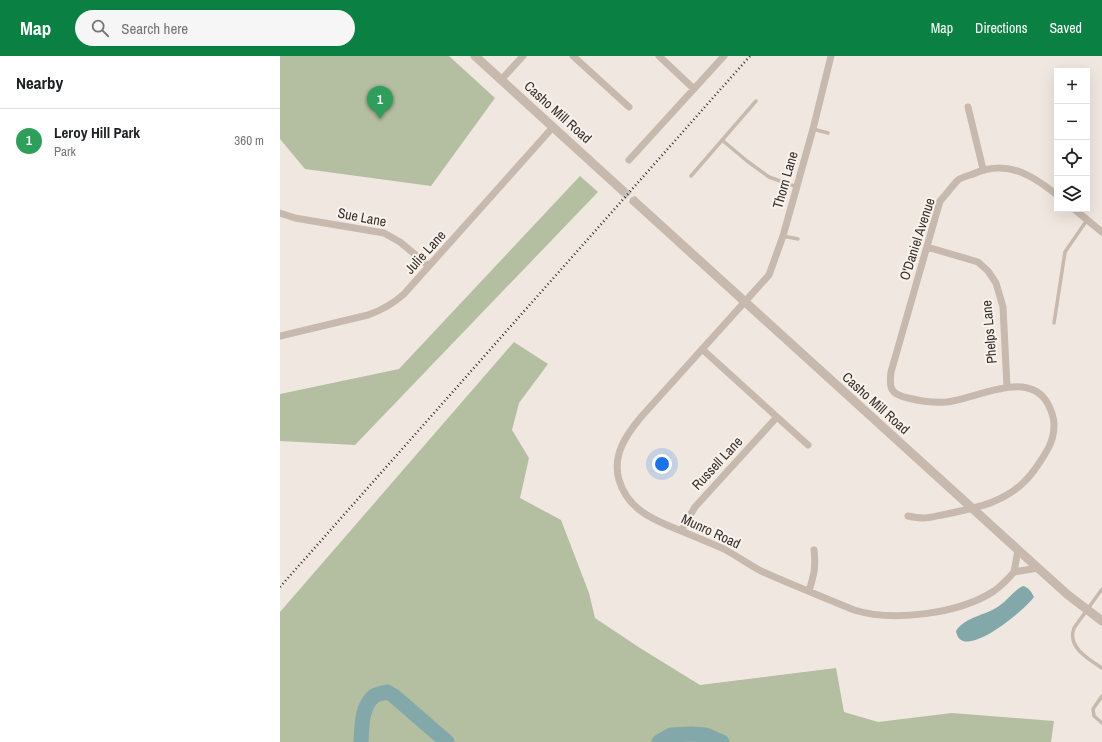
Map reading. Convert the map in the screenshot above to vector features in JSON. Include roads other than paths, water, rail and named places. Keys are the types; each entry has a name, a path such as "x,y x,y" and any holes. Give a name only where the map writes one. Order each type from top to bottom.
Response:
{"street":[{"name":"Casho Mill Road","path":"475,56 622,190"},
{"path":"501,80 523,56"},
{"path":"573,56 629,108"},
{"path":"659,56 694,89"},
{"path":"629,160 724,56"},
{"name":"Thorn Lane","path":"744,302 769,275 783,236 813,129 831,56"},
{"path":"968,107 984,169"},
{"name":"Julie Lane","path":"280,336 378,312 396,301 404,294 554,127"},
{"name":"O'Daniel Avenue","path":"1007,387 947,402 922,401 900,396 894,392 890,384 891,372 940,201 959,180 984,169 1005,168 1028,174 1054,193"},
{"name":"Casho Mill Road","path":"634,201 1038,568 1102,621"},
{"path":"1078,212 1102,232"},
{"name":"Sue Lane","path":"280,213 295,218 384,233 400,242 429,266"},
{"name":"Phelps Lane","path":"927,247 978,262 988,270 996,283 1003,307 1007,387"},
{"name":"Munro Road","path":"744,302 632,428 625,438 618,456 618,476 621,486 631,503 652,518 722,549 761,571 854,610 865,613 894,616 911,615 956,607 981,598 1003,584 1014,572"},
{"path":"702,349 808,445"},
{"path":"908,516 922,518 973,509 1005,496 1029,478 1051,442 1054,422 1052,412 1045,399 1033,389 1017,386 1007,387"},
{"name":"Russell Lane","path":"681,531 694,507 777,417"},
{"path":"809,591 816,565 814,550"},
{"path":"1018,550 1014,572 1038,568"}],"lane":[{"path":"691,176 756,101"},
{"path":"813,129 828,133"},
{"path":"722,140 769,177 797,187"},
{"path":"1054,322 1066,252 1087,220"},
{"path":"783,236 798,240"},
{"path":"1102,589 1074,628 1072,634 1072,640 1075,647 1102,668"},
{"path":"1102,696 1093,709 1094,716 1102,723"}],"water":[{"path":"1023,586 1030,590 1034,597 1019,612 994,631 981,638 969,641 960,640 956,631 960,626 970,619 999,606"}],"waterway":[{"path":"361,742 364,711 374,696 387,692 394,696 447,742"},
{"path":"659,742 671,735 691,734 706,735 722,742"}],"tunnel":[{"path":"622,190 634,201"}],"railway":[{"path":"280,587 750,56"}],"place":[{"name":"Leroy Hill Park","path":"380,119"}]}
